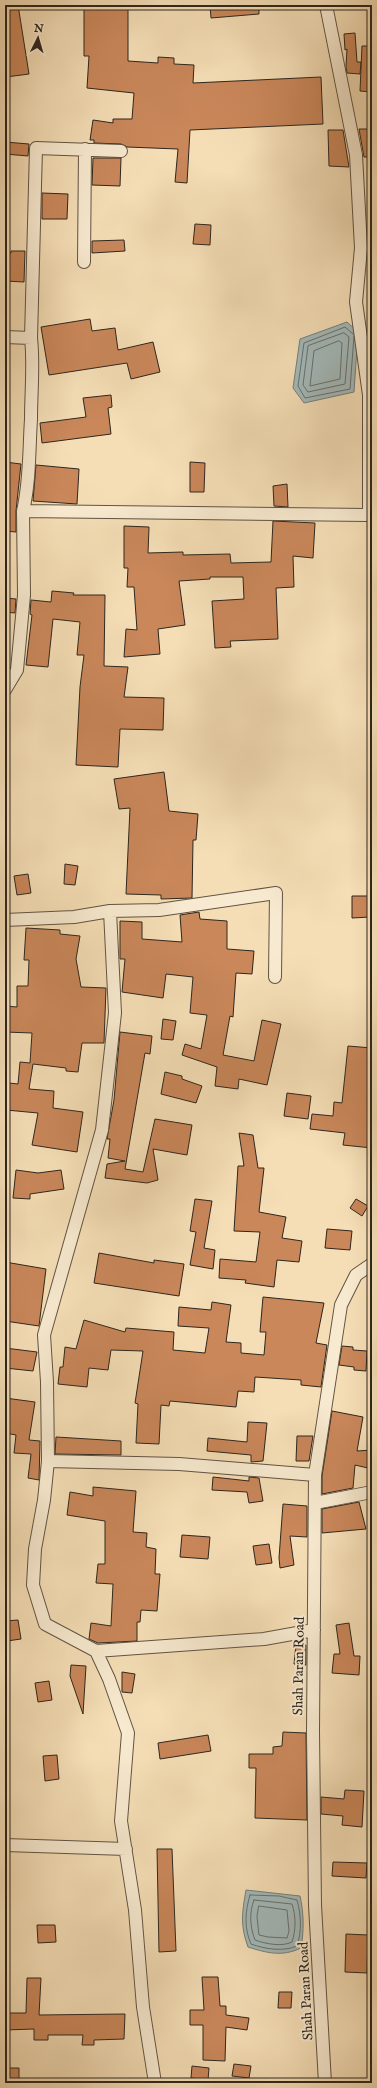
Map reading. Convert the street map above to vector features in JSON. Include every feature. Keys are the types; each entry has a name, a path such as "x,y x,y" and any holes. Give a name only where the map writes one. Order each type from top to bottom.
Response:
{"street":[{"path":"23,511 370,516 369,395 356,302 361,248 356,155 326,5"},
{"path":"5,690 17,670 24,595 23,511 26,500 29,455 33,356 31,338 36,148 121,150"},
{"path":"84,262 85,149"},
{"path":"5,337 31,338"},
{"path":"5,920 74,917 110,911 159,910 276,893 275,977"},
{"path":"110,911 115,1013 102,1130 44,1335 47,1382 48,1461 44,1500 36,1549 33,1585 45,1624 96,1651 264,1639 314,1630"},
{"name":"Shah Paran Road","path":"325,2083 315,1905 314,1630 316,1475 341,1306 356,1275 372,1264"},
{"path":"48,1461 179,1464 316,1475"},
{"path":"315,1503 372,1492"},
{"path":"96,1651 109,1679 128,1733 122,1821 134,1910 143,2007 155,2083"},
{"path":"5,1846 126,1849"}],"water":[{"path":"347,322 358,332 354,392 304,403 293,388 300,339"},
{"path":"246,1890 300,1896 303,1922 301,1948 294,1951 274,1953 248,1947 245,1939 242,1919"}],"building":[{"path":"6,5 18,5 29,74 6,77"},
{"path":"84,5 128,5 128,61 158,63 158,57 174,58 174,64 194,65 193,83 321,77 323,124 190,130 187,183 175,182 178,149 127,147 121,144 94,143 94,140 90,140 93,120 113,123 113,119 132,119 134,93 87,88 89,56 84,56"},
{"path":"210,5 259,5 259,14 211,18"},
{"path":"355,33 357,62 361,62 360,74 347,73 346,67 347,49 345,50 344,34"},
{"path":"362,46 372,46 372,92 360,91"},
{"path":"359,129 372,129 372,157 364,157"},
{"path":"328,130 343,130 349,167 329,166"},
{"path":"5,142 29,144 28,156 5,154"},
{"path":"93,158 121,158 120,186 92,185"},
{"path":"42,193 68,194 67,219 42,219"},
{"path":"195,224 211,225 210,245 193,244"},
{"path":"124,240 125,251 92,253 92,241"},
{"path":"11,251 25,251 24,282 5,281 5,253 11,253"},
{"path":"90,319 92,331 115,328 118,350 153,342 160,372 131,379 127,363 49,375 41,327"},
{"path":"111,395 112,407 108,408 111,434 42,443 40,423 86,417 83,398"},
{"path":"5,462 21,464 16,511 16,532 5,531"},
{"path":"190,462 205,463 204,492 190,492"},
{"path":"36,465 79,469 77,504 33,501"},
{"path":"287,484 288,507 274,506 273,486"},
{"path":"273,521 315,523 313,558 293,556 294,587 276,588 278,639 230,641 231,647 215,648 212,601 244,599 243,577 210,577 210,579 179,581 185,625 158,629 160,654 124,657 126,629 137,630 134,587 127,587 128,568 124,568 124,526 149,527 148,553 183,552 183,555 230,554 231,563 271,562"},
{"path":"52,591 74,593 73,595 105,595 104,666 128,667 124,697 164,698 163,730 120,729 118,767 76,765 80,687 84,655 77,655 80,622 53,619 48,667 26,665 32,615 30,614 31,600 51,602"},
{"path":"5,598 16,599 15,613 5,612"},
{"path":"164,772 169,811 198,814 196,840 193,840 192,898 161,899 161,895 126,894 130,808 119,809 114,779"},
{"path":"65,864 78,866 75,885 64,884"},
{"path":"28,874 31,893 17,895 14,876"},
{"path":"352,896 370,896 370,917 352,918"},
{"path":"199,912 200,919 227,921 227,949 254,951 252,974 236,973 233,1017 230,1016 223,1055 254,1061 262,1020 281,1024 267,1085 239,1079 238,1089 215,1086 217,1067 182,1055 185,1044 201,1049 207,1015 190,1013 193,977 166,974 163,998 122,992 125,959 120,959 120,921 142,922 142,939 182,942 180,915"},
{"path":"26,928 60,930 60,934 80,936 76,959 81,987 106,988 104,1043 82,1043 78,1072 66,1071 66,1068 33,1064 29,1089 54,1091 53,1108 83,1112 77,1152 32,1145 38,1113 6,1110 9,1083 18,1084 20,1062 30,1063 32,1033 5,1032 5,1006 17,1007 17,986 28,986 29,960 24,960"},
{"path":"163,1019 176,1021 173,1040 161,1039"},
{"path":"120,1032 152,1036 150,1054 145,1053 125,1169 143,1172 155,1119 192,1125 187,1155 153,1149 158,1180 147,1183 105,1178 107,1164 125,1161 108,1158 110,1139 107,1139 114,1100"},
{"path":"348,1046 372,1048 372,1148 343,1145 345,1133 310,1129 312,1114 333,1116 334,1102 342,1103"},
{"path":"165,1072 182,1076 182,1079 202,1086 196,1103 161,1094"},
{"path":"287,1093 311,1096 308,1119 284,1116"},
{"path":"239,1133 253,1135 258,1168 264,1168 259,1212 286,1217 282,1238 302,1241 299,1262 277,1260 274,1287 245,1283 246,1280 219,1278 220,1259 256,1262 260,1232 234,1231 238,1166 244,1166"},
{"path":"16,1170 38,1173 61,1170 64,1189 30,1194 30,1199 13,1198"},
{"path":"195,1199 212,1201 204,1248 215,1250 213,1269 190,1265 196,1232 190,1231"},
{"path":"356,1199 368,1206 362,1216 350,1208"},
{"path":"327,1229 352,1231 350,1250 325,1248"},
{"path":"99,1253 154,1263 154,1260 184,1264 179,1296 94,1283"},
{"path":"5,1262 46,1269 39,1326 5,1321"},
{"path":"263,1297 324,1303 316,1343 327,1345 321,1387 301,1385 301,1380 255,1377 254,1392 238,1391 236,1407 170,1401 169,1406 161,1405 159,1444 136,1443 138,1404 135,1403 143,1351 111,1350 108,1370 89,1368 87,1387 58,1384 60,1367 63,1367 65,1347 76,1349 84,1320 125,1332 126,1328 174,1332 173,1350 205,1353 209,1328 178,1326 179,1307 211,1310 212,1302 231,1305 226,1342 241,1343 241,1353 264,1355 266,1332 260,1332"},
{"path":"342,1346 353,1347 353,1350 367,1351 366,1371 354,1370 354,1367 339,1365"},
{"path":"5,1348 37,1352 33,1371 5,1368"},
{"path":"5,1398 35,1402 29,1440 40,1441 39,1480 28,1478 31,1454 14,1453 16,1435 5,1433"},
{"path":"332,1411 363,1417 357,1451 372,1450 372,1469 355,1465 353,1488 322,1494 322,1476"},
{"path":"248,1422 267,1423 263,1461 251,1462 251,1455 207,1451 208,1438 247,1442"},
{"path":"297,1436 313,1436 309,1461 296,1461"},
{"path":"56,1437 121,1441 121,1455 55,1454"},
{"path":"213,1477 249,1481 249,1477 259,1478 263,1501 249,1503 247,1492 212,1490"},
{"path":"93,1487 136,1491 133,1532 147,1533 146,1547 156,1549 155,1574 160,1574 157,1611 141,1610 140,1622 137,1622 137,1641 98,1643 89,1639 91,1623 111,1626 113,1584 96,1583 98,1564 105,1564 105,1521 67,1515 70,1492 93,1496"},
{"path":"359,1502 366,1529 322,1533 322,1509"},
{"path":"283,1504 307,1506 307,1537 290,1536 294,1565 280,1568 279,1558"},
{"path":"182,1535 210,1537 208,1559 180,1557"},
{"path":"269,1544 272,1563 256,1565 253,1546"},
{"path":"18,1620 21,1639 7,1641 5,1621"},
{"path":"349,1623 354,1656 360,1656 359,1675 332,1673 334,1654 340,1654 336,1625"},
{"path":"296,1644 306,1645 306,1665 294,1664"},
{"path":"71,1665 86,1666 83,1714 70,1676"},
{"path":"122,1672 135,1674 132,1693 122,1692"},
{"path":"49,1681 52,1700 38,1702 35,1683"},
{"path":"283,1732 306,1733 307,1820 255,1818 256,1768 249,1768 249,1754 273,1754 273,1747 282,1746"},
{"path":"208,1735 211,1751 160,1759 158,1743"},
{"path":"57,1755 59,1779 45,1781 43,1756"},
{"path":"345,1790 364,1791 362,1827 342,1825 343,1816 321,1814 321,1797 344,1799"},
{"path":"157,1849 172,1849 176,1951 159,1952"},
{"path":"333,1862 367,1863 366,1878 332,1876"},
{"path":"37,1925 55,1925 56,1942 38,1943"},
{"path":"346,1934 368,1935 367,1973 345,1972"},
{"path":"202,1977 218,1977 220,2006 226,2006 226,2015 249,2018 247,2030 226,2027 225,2061 203,2060 203,2025 190,2025 190,2010 204,2010"},
{"path":"27,1978 41,1978 39,2015 125,2014 124,2039 94,2040 94,2045 82,2045 83,2035 48,2035 48,2040 34,2040 34,2029 5,2030 5,2013 26,2013"},
{"path":"279,1992 292,1992 291,2008 278,2008"},
{"path":"234,2064 251,2066 249,2078 232,2076"},
{"path":"192,2066 209,2068 208,2080 191,2078"},
{"path":"5,2068 19,2068 19,2083 5,2083"}]}
